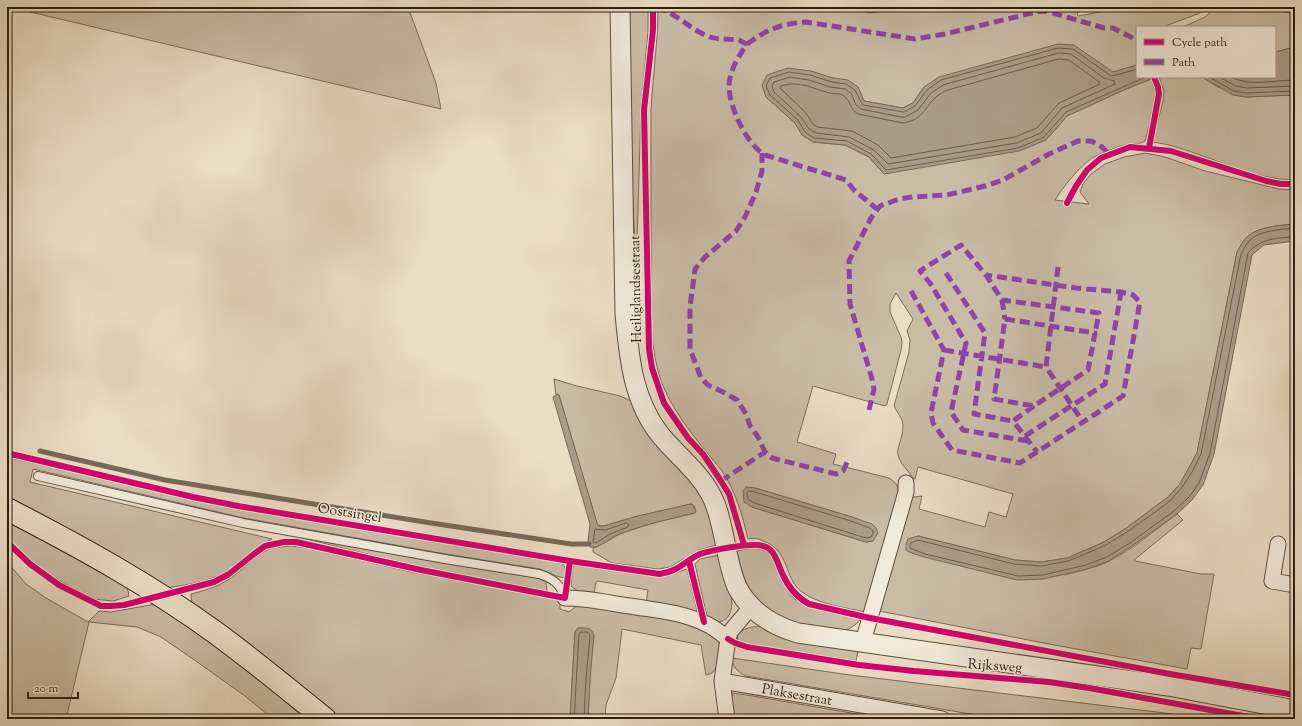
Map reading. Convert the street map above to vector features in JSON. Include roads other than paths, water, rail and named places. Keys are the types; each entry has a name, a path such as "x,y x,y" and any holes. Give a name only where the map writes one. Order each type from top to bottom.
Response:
{"main road":[{"path":"7,509 98,557 163,597 215,632 325,719"}],"street":[{"name":"Heiliglandsestraat","path":"620,7 625,314 629,358 633,378 640,400 653,426 699,476 717,505 734,576 738,588 751,607"},
{"path":"863,641 906,492 906,482"},
{"path":"1278,544 1272,581 1295,585"},
{"path":"565,598 576,598 663,611 692,618 704,622 718,630 728,639"},
{"path":"727,719 722,681 728,639 730,632 751,607"},
{"name":"Rijksweg","path":"751,607 771,622 784,629 798,633 863,641 1168,686 1295,710"},
{"name":"Plaksestraat","path":"722,681 942,719"}],"lane":[{"path":"38,476 243,523 539,574 548,577 559,585 565,598"}],"water":[{"path":"1058,44 1074,45 1113,72 1136,65 1136,78 1151,79 1067,116 1046,140 1019,151 884,174 869,157 845,145 813,142 802,135 795,123 766,97 762,85 767,75 788,68 811,71 833,78 848,80 858,87 864,101 903,108 913,103 924,87 939,77"},
{"path":"1295,47 1295,95 1246,97 1233,95 1204,78 1276,78 1276,52"},
{"path":"1295,224 1295,241 1264,245 1252,255 1214,454 1203,485 1192,500 1177,514 1109,561 1087,569 1043,579 1017,580 924,557 906,550 908,539 918,536 1015,560 1041,562 1067,558 1102,543 1125,529 1168,497 1180,484 1197,453 1237,252 1245,239 1258,230"},
{"path":"557,394 559,395 599,526 691,504 696,511 695,513 636,528 617,535 596,547 590,547 588,541 590,524 553,397"},
{"path":"746,487 755,488 852,517 872,524 878,533 873,541 866,542 752,507 744,502 743,491"},
{"path":"578,628 590,629 594,635 588,719 570,719 575,632"}],"waterway":[{"path":"40,451 165,480 431,523 571,544 589,544"}]}
